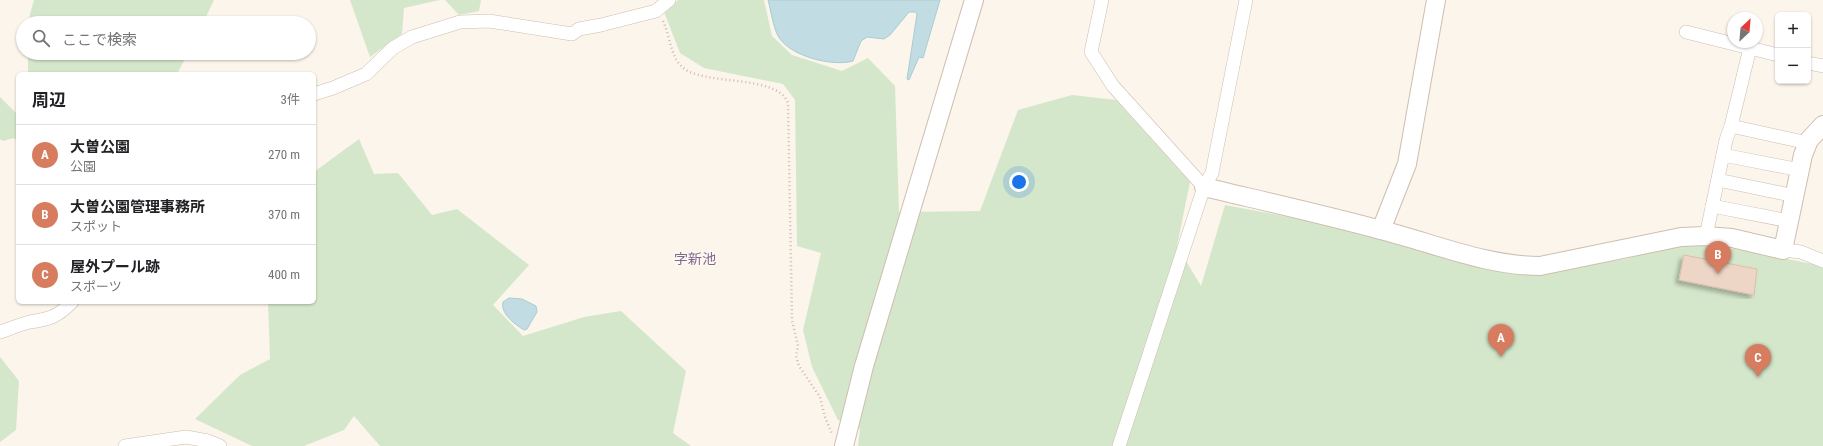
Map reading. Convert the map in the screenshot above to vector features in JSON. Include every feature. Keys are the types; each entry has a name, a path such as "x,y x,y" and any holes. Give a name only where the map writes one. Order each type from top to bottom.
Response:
{"street":[{"path":"316,93 366,74 393,48 412,37 460,22 489,21 572,34 579,29 656,11 669,0"},
{"path":"838,441 864,366 974,0"},
{"path":"1102,0 1090,52 1113,86 1204,187 1522,266 1540,266 1681,237 1706,236 1732,238 1783,250 1800,252 1823,261"},
{"path":"1119,446 1204,187 1212,173 1246,0"},
{"path":"1381,230 1406,164 1436,0"},
{"path":"1686,32 1727,42"},
{"path":"1706,236 1723,155 1750,48 1775,54"},
{"path":"1811,64 1823,66"},
{"path":"1783,250 1800,170 1808,143 1823,125"},
{"path":"1731,126 1808,143"},
{"path":"1723,155 1800,170"},
{"path":"1718,180 1795,196"},
{"path":"1712,206 1789,221"},
{"path":"0,332 30,322 46,320 59,314 70,304"},
{"path":"125,446 186,437 208,441 220,446"}],"path":[{"path":"656,11 662,17 676,60 683,68 698,74 774,89 786,97 788,103 790,176 792,320 798,346 796,356 799,366 820,397 825,417 838,441"}],"green space":[{"path":"34,0 214,0 206,16 30,16"},
{"path":"350,0 440,0 404,8 402,34 370,57"},
{"path":"445,0 481,0 479,11 459,15"},
{"path":"678,0 764,0 772,36 792,55 842,71 868,58 895,86 899,212 980,211 1018,110 1072,95 1116,100 1190,182 1177,246 1201,286 1225,205 1564,269 1626,259 1686,242 1746,251 1823,266 1823,446 858,446 860,429 838,420 812,367 803,330 821,253 797,246 795,100 783,84 704,68 680,53 664,12"},
{"path":"28,60 184,60 178,72 28,72"},
{"path":"0,97 16,113 16,140 14,138 3,141 0,139"},
{"path":"359,139 374,174 398,173 432,215 457,209 529,265 493,305 523,336 584,317 621,311 686,371 673,433 691,446 380,446 354,416 344,430 304,446 252,446 195,419 240,375 270,359 268,304 316,304 316,171"},
{"path":"0,357 19,381 16,430 0,442"}],"water":[{"path":"768,0 940,0 923,58 919,57 909,80 907,79 917,14 915,12 909,12 890,35 884,39 867,37 861,41 853,61 834,62 823,61 801,54 791,49 784,43 776,32"},
{"path":"509,298 522,299 536,306 537,312 527,329 524,330 521,328 506,315 503,302"}],"building":[{"path":"1684,255 1757,269 1754,295 1679,280"}],"place":[{"name":"大曽公園管理事務所","path":"1718,274"},
{"name":"大曽公園","path":"1501,357"},
{"name":"屋外プール跡","path":"1758,377"}],"district":[{"name":"字新池","path":"695,259"}]}
